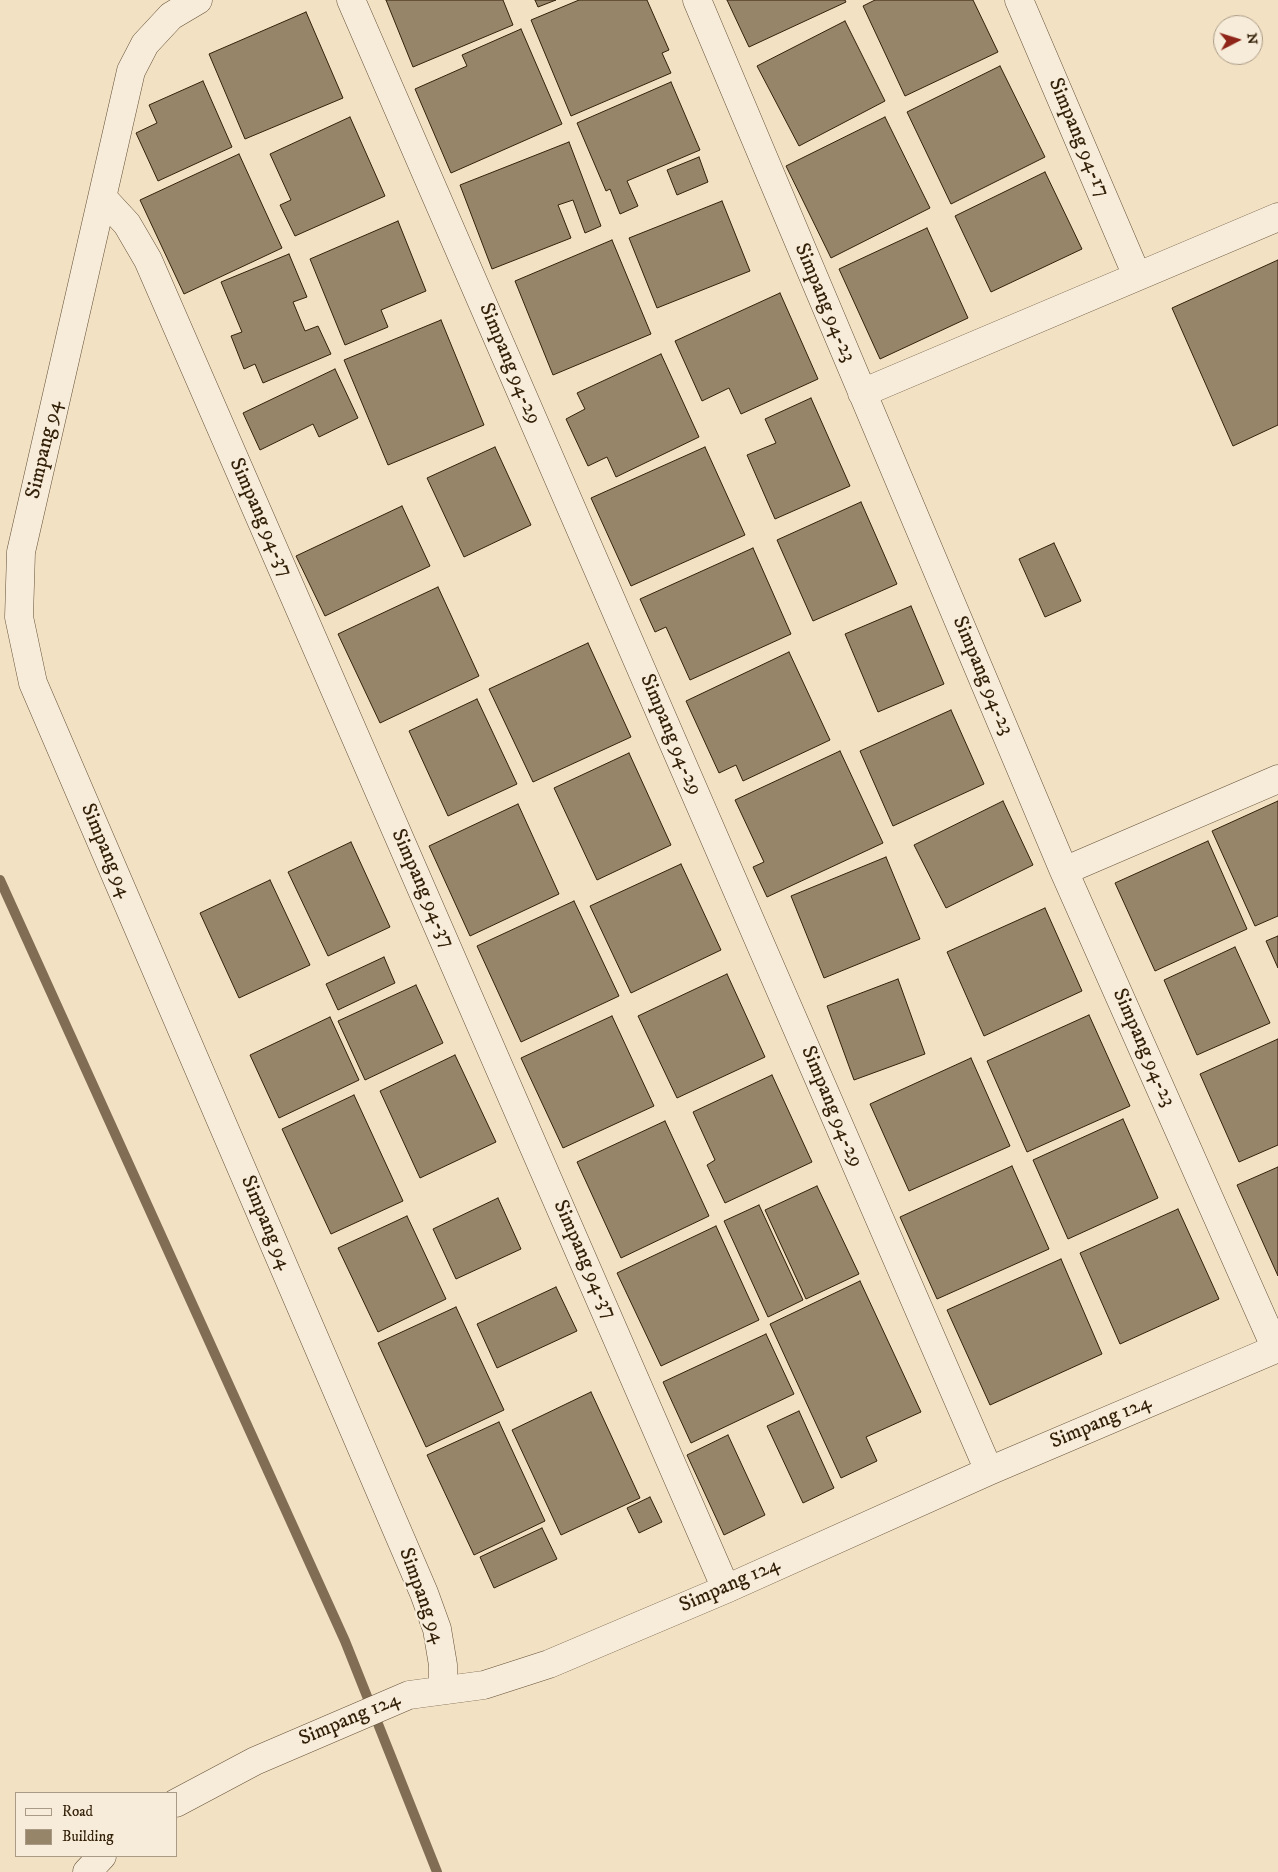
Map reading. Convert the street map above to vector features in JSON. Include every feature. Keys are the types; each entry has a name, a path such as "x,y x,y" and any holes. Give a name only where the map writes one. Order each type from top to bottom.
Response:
{"street":[{"name":"Simpang 94","path":"198,0 171,16 145,44 131,71 22,552 19,617 33,683 424,1593 437,1628 443,1664 443,1690"},
{"name":"Simpang 94-29","path":"351,0 989,1471"},
{"name":"Simpang 94-23","path":"697,0 1064,871 1277,1348"},
{"name":"Simpang 94-17","path":"1019,0 1137,276"},
{"name":"Simpang 94-37","path":"103,198 127,224 148,260 726,1588"},
{"path":"862,393 1278,217"},
{"path":"1064,871 1278,779"},
{"name":"Simpang 124","path":"178,1802 255,1761 409,1695 484,1684 549,1664 726,1588 989,1471 1277,1348"},
{"path":"87,1872 101,1857"}],"building":[{"path":"386,0 503,0 513,25 413,67"},
{"path":"535,0 556,0 538,7"},
{"path":"579,0 647,0 669,50 662,53 671,73 571,116 531,20"},
{"path":"727,0 845,0 846,2 749,47"},
{"path":"875,0 973,0 998,52 905,96 863,6"},
{"path":"306,12 343,98 245,139 209,54"},
{"path":"845,21 885,101 799,146 757,66"},
{"path":"521,29 562,124 451,173 415,89 467,66 462,55"},
{"path":"1000,66 1045,157 951,204 907,112"},
{"path":"203,81 232,147 158,181 136,133 157,123 149,105"},
{"path":"671,82 700,150 627,181 638,206 620,214 610,189 606,191 577,123"},
{"path":"350,117 385,196 295,236 280,205 291,200 270,154"},
{"path":"885,117 930,208 831,258 786,166"},
{"path":"569,142 601,226 585,233 573,200 558,205 571,238 492,269 460,185"},
{"path":"239,154 282,248 184,294 140,200"},
{"path":"699,157 708,182 677,195 667,170"},
{"path":"1045,172 1082,249 991,292 955,216"},
{"path":"722,201 750,271 657,308 629,238"},
{"path":"398,221 426,291 381,310 388,327 345,345 310,259"},
{"path":"927,228 968,318 880,359 839,269"},
{"path":"612,240 651,334 553,375 515,281"},
{"path":"289,254 307,297 293,302 305,331 318,326 331,354 263,383 255,364 244,369 231,336 242,332 221,282"},
{"path":"1278,260 1278,425 1233,446 1172,308"},
{"path":"780,293 818,379 741,414 729,388 702,401 675,341"},
{"path":"441,320 484,425 388,465 344,360"},
{"path":"661,354 699,437 616,477 607,457 588,466 566,419 585,409 577,393"},
{"path":"335,369 358,418 319,437 313,424 260,450 243,413"},
{"path":"811,398 850,486 775,519 747,455 776,443 765,419"},
{"path":"495,447 531,525 464,557 427,478"},
{"path":"705,447 745,535 631,586 591,498"},
{"path":"861,502 897,584 813,621 777,540"},
{"path":"402,506 430,566 325,616 296,556"},
{"path":"1054,543 1081,601 1045,617 1019,559"},
{"path":"753,548 791,634 690,680 666,627 655,632 640,599"},
{"path":"438,587 479,676 380,723 338,634"},
{"path":"911,606 944,684 878,712 845,634"},
{"path":"588,643 631,737 533,782 489,689"},
{"path":"789,652 830,740 743,781 736,765 719,773 686,701"},
{"path":"477,699 517,784 448,816 409,731"},
{"path":"951,710 984,784 893,826 860,751"},
{"path":"840,751 883,843 767,897 753,867 764,862 735,800"},
{"path":"629,753 671,845 597,880 554,788"},
{"path":"1003,801 1033,865 946,908 914,845"},
{"path":"1278,801 1278,916 1255,926 1212,831"},
{"path":"518,804 559,894 470,936 429,846"},
{"path":"1208,841 1247,929 1155,971 1115,883"},
{"path":"351,842 390,927 328,956 288,872"},
{"path":"886,857 920,939 824,978 791,896"},
{"path":"681,864 721,950 631,993 590,906"},
{"path":"270,880 310,965 239,998 200,913"},
{"path":"574,901 619,996 521,1042 477,946"},
{"path":"1045,908 1082,991 984,1036 947,952"},
{"path":"1278,936 1278,968 1266,941"},
{"path":"1235,947 1270,1023 1197,1055 1164,980"},
{"path":"384,957 395,983 338,1010 326,984"},
{"path":"727,974 765,1057 677,1098 638,1016"},
{"path":"898,979 925,1054 854,1080 827,1006"},
{"path":"416,985 443,1043 365,1080 338,1021"},
{"path":"1089,1015 1130,1106 1027,1152 987,1061"},
{"path":"612,1016 654,1106 563,1148 521,1058"},
{"path":"330,1017 359,1080 279,1118 250,1055"},
{"path":"1278,1039 1278,1145 1239,1162 1200,1074"},
{"path":"455,1055 496,1142 420,1178 380,1091"},
{"path":"971,1058 1010,1146 909,1191 870,1104"},
{"path":"772,1075 812,1162 725,1203 707,1165 715,1160 693,1112"},
{"path":"354,1095 403,1201 331,1234 282,1129"},
{"path":"1123,1119 1158,1198 1068,1239 1033,1160"},
{"path":"665,1121 709,1216 621,1258 577,1162"},
{"path":"1012,1166 1049,1249 937,1299 900,1217"},
{"path":"1278,1167 1278,1276 1237,1185"},
{"path":"817,1186 859,1274 806,1299 765,1210"},
{"path":"498,1198 521,1249 456,1279 433,1229"},
{"path":"759,1205 803,1300 768,1317 724,1221"},
{"path":"1178,1209 1219,1299 1120,1344 1080,1253"},
{"path":"407,1216 446,1299 378,1332 338,1248"},
{"path":"716,1226 759,1320 661,1366 617,1273"},
{"path":"1061,1259 1102,1354 990,1405 947,1310"},
{"path":"860,1281 921,1412 866,1437 877,1461 841,1478 770,1324"},
{"path":"556,1287 577,1331 497,1368 477,1324"},
{"path":"456,1307 504,1410 426,1447 378,1343"},
{"path":"766,1334 794,1394 691,1443 663,1382"},
{"path":"591,1392 640,1498 561,1535 512,1430"},
{"path":"799,1411 834,1488 803,1503 767,1426"},
{"path":"499,1422 545,1521 474,1555 427,1455"},
{"path":"728,1435 765,1515 724,1535 687,1455"},
{"path":"650,1497 662,1522 639,1533 627,1508"},
{"path":"542,1528 557,1559 494,1588 480,1557"}],"waterway":[{"path":"0,880 345,1641 437,1872"}]}
